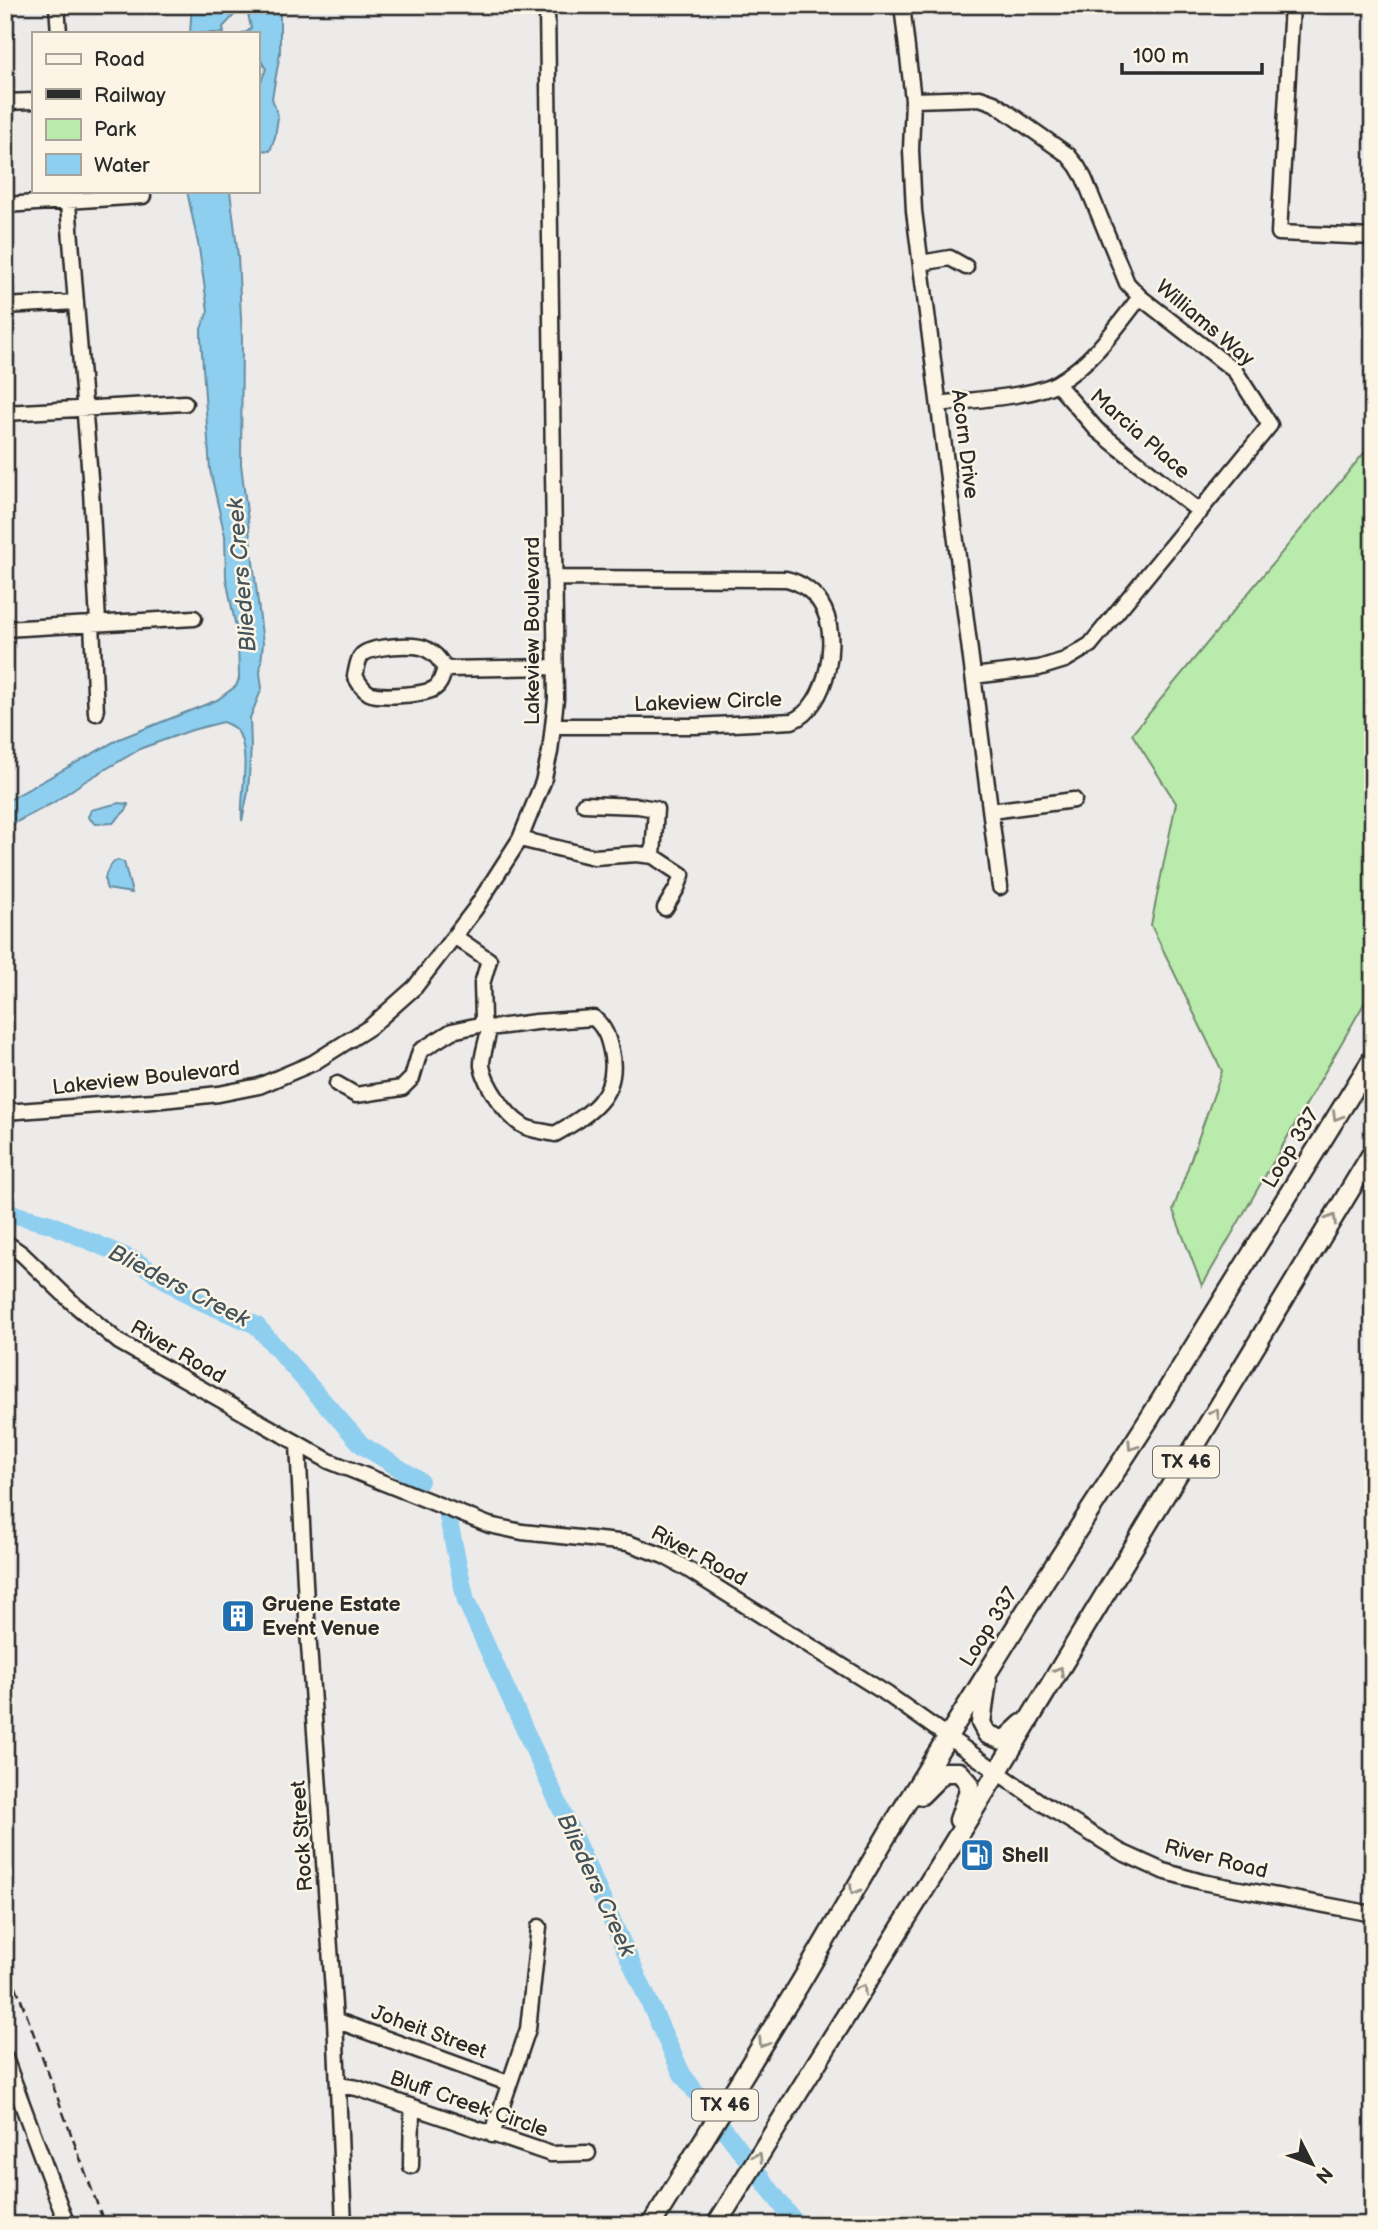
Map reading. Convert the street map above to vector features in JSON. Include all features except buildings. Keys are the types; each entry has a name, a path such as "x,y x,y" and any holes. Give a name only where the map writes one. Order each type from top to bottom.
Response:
{"main road":[{"name":"Loop 337","path":"651,2225 889,1831 1156,1409 1373,1058"},
{"name":"TX 46","path":"719,2222 1033,1714 1373,1152"},
{"path":"989,1670 981,1723 987,1734 1002,1740 1009,1737 1033,1714"},
{"path":"889,1831 944,1772 959,1772 969,1783 968,1794 947,1853"}],"street":[{"path":"57,5 59,32"},
{"name":"Lakeview Boulevard","path":"5,1112 219,1094 277,1080 336,1050 390,1012 415,987 454,936 520,839 543,782 553,726 555,667 547,5"},
{"name":"Acorn Drive","path":"902,5 913,100 911,149 914,211 1000,887"},
{"path":"1292,5 1279,233 1373,237"},
{"name":"Williams Way","path":"913,100 968,97 987,101 1068,155 1084,178 1128,284 1140,297 1235,371 1270,425 1090,645 1065,660 1039,668 974,676"},
{"path":"5,102 32,101"},
{"path":"5,205 67,196 143,195"},
{"path":"67,196 91,491 96,713"},
{"path":"921,263 950,258 966,267"},
{"path":"939,404 1026,393 1056,384 1094,354 1140,297"},
{"path":"5,306 76,302"},
{"name":"Marcia Place","path":"1056,384 1087,421 1200,512"},
{"path":"5,413 185,403"},
{"name":"Lakeview Circle","path":"553,726 695,726 792,721 804,714 815,702 823,686 830,637 823,606 810,591 795,581 786,579 554,578"},
{"path":"5,629 194,618"},
{"path":"371,648 425,648 440,661 444,669 440,682 429,692 379,696 368,692 355,676 363,654 371,648"},
{"path":"444,669 555,667"},
{"path":"991,811 1074,800"},
{"path":"584,804 656,809 653,856"},
{"path":"520,839 594,857 653,856 682,875 665,908"},
{"path":"337,1084 356,1095 402,1088 412,1078 420,1051 452,1031 487,1026 594,1018 604,1027 612,1057 613,1071 608,1092 587,1115 555,1134 523,1126 498,1100 487,1083 482,1063 488,1044 487,1026 482,984 489,960 454,936"},
{"name":"River Road","path":"5,1242 22,1254 119,1342 341,1467 489,1525 522,1532 611,1539 664,1556 887,1694 1099,1840 1163,1871 1202,1882 1373,1914"},
{"name":"Rock Street","path":"298,1444 335,2020 344,2225"},
{"path":"492,2135 528,2029 539,1927"},
{"name":"Joheit Street","path":"335,2020 508,2083"},
{"path":"5,2058 67,2225"},
{"name":"Bluff Creek Circle","path":"338,2085 357,2088 551,2154 588,2154"},
{"path":"411,2166 412,2107"}],"green space":[{"path":"1373,442 1373,988 1202,1286 1173,1210 1222,1071 1151,925 1176,803 1132,734"}],"water":[{"path":"192,5 280,5 280,53 272,98 278,117 270,151 261,150 259,146 259,87 266,69 259,57 259,32 247,32 251,28 247,9 237,12 223,27 224,32 190,32"},
{"path":"187,192 230,192 238,256 242,338 241,464 263,643 260,673 262,688 250,718 248,792 242,821 243,745 237,731 223,722 142,748 53,803 5,828 5,802 119,739 217,700 236,686 239,679 238,638 226,578 225,536 210,470 201,338 201,329 208,311"},
{"path":"119,803 128,804 127,809 113,823 95,824 88,817 91,810"},
{"path":"117,860 124,862 132,893 107,889 106,873"}],"waterway":[{"name":"Blieders Creek","path":"5,1212 50,1224 136,1261 195,1299 256,1325 362,1445 420,1481"},
{"name":"Blieders Creek","path":"448,1518 466,1601 682,2074 797,2225"}],"railway":[{"path":"5,1957 105,2225"}],"place":[{"name":"Gruene Estate Event Venue","path":"238,1616"},
{"name":"Shell","path":"977,1855"}]}
